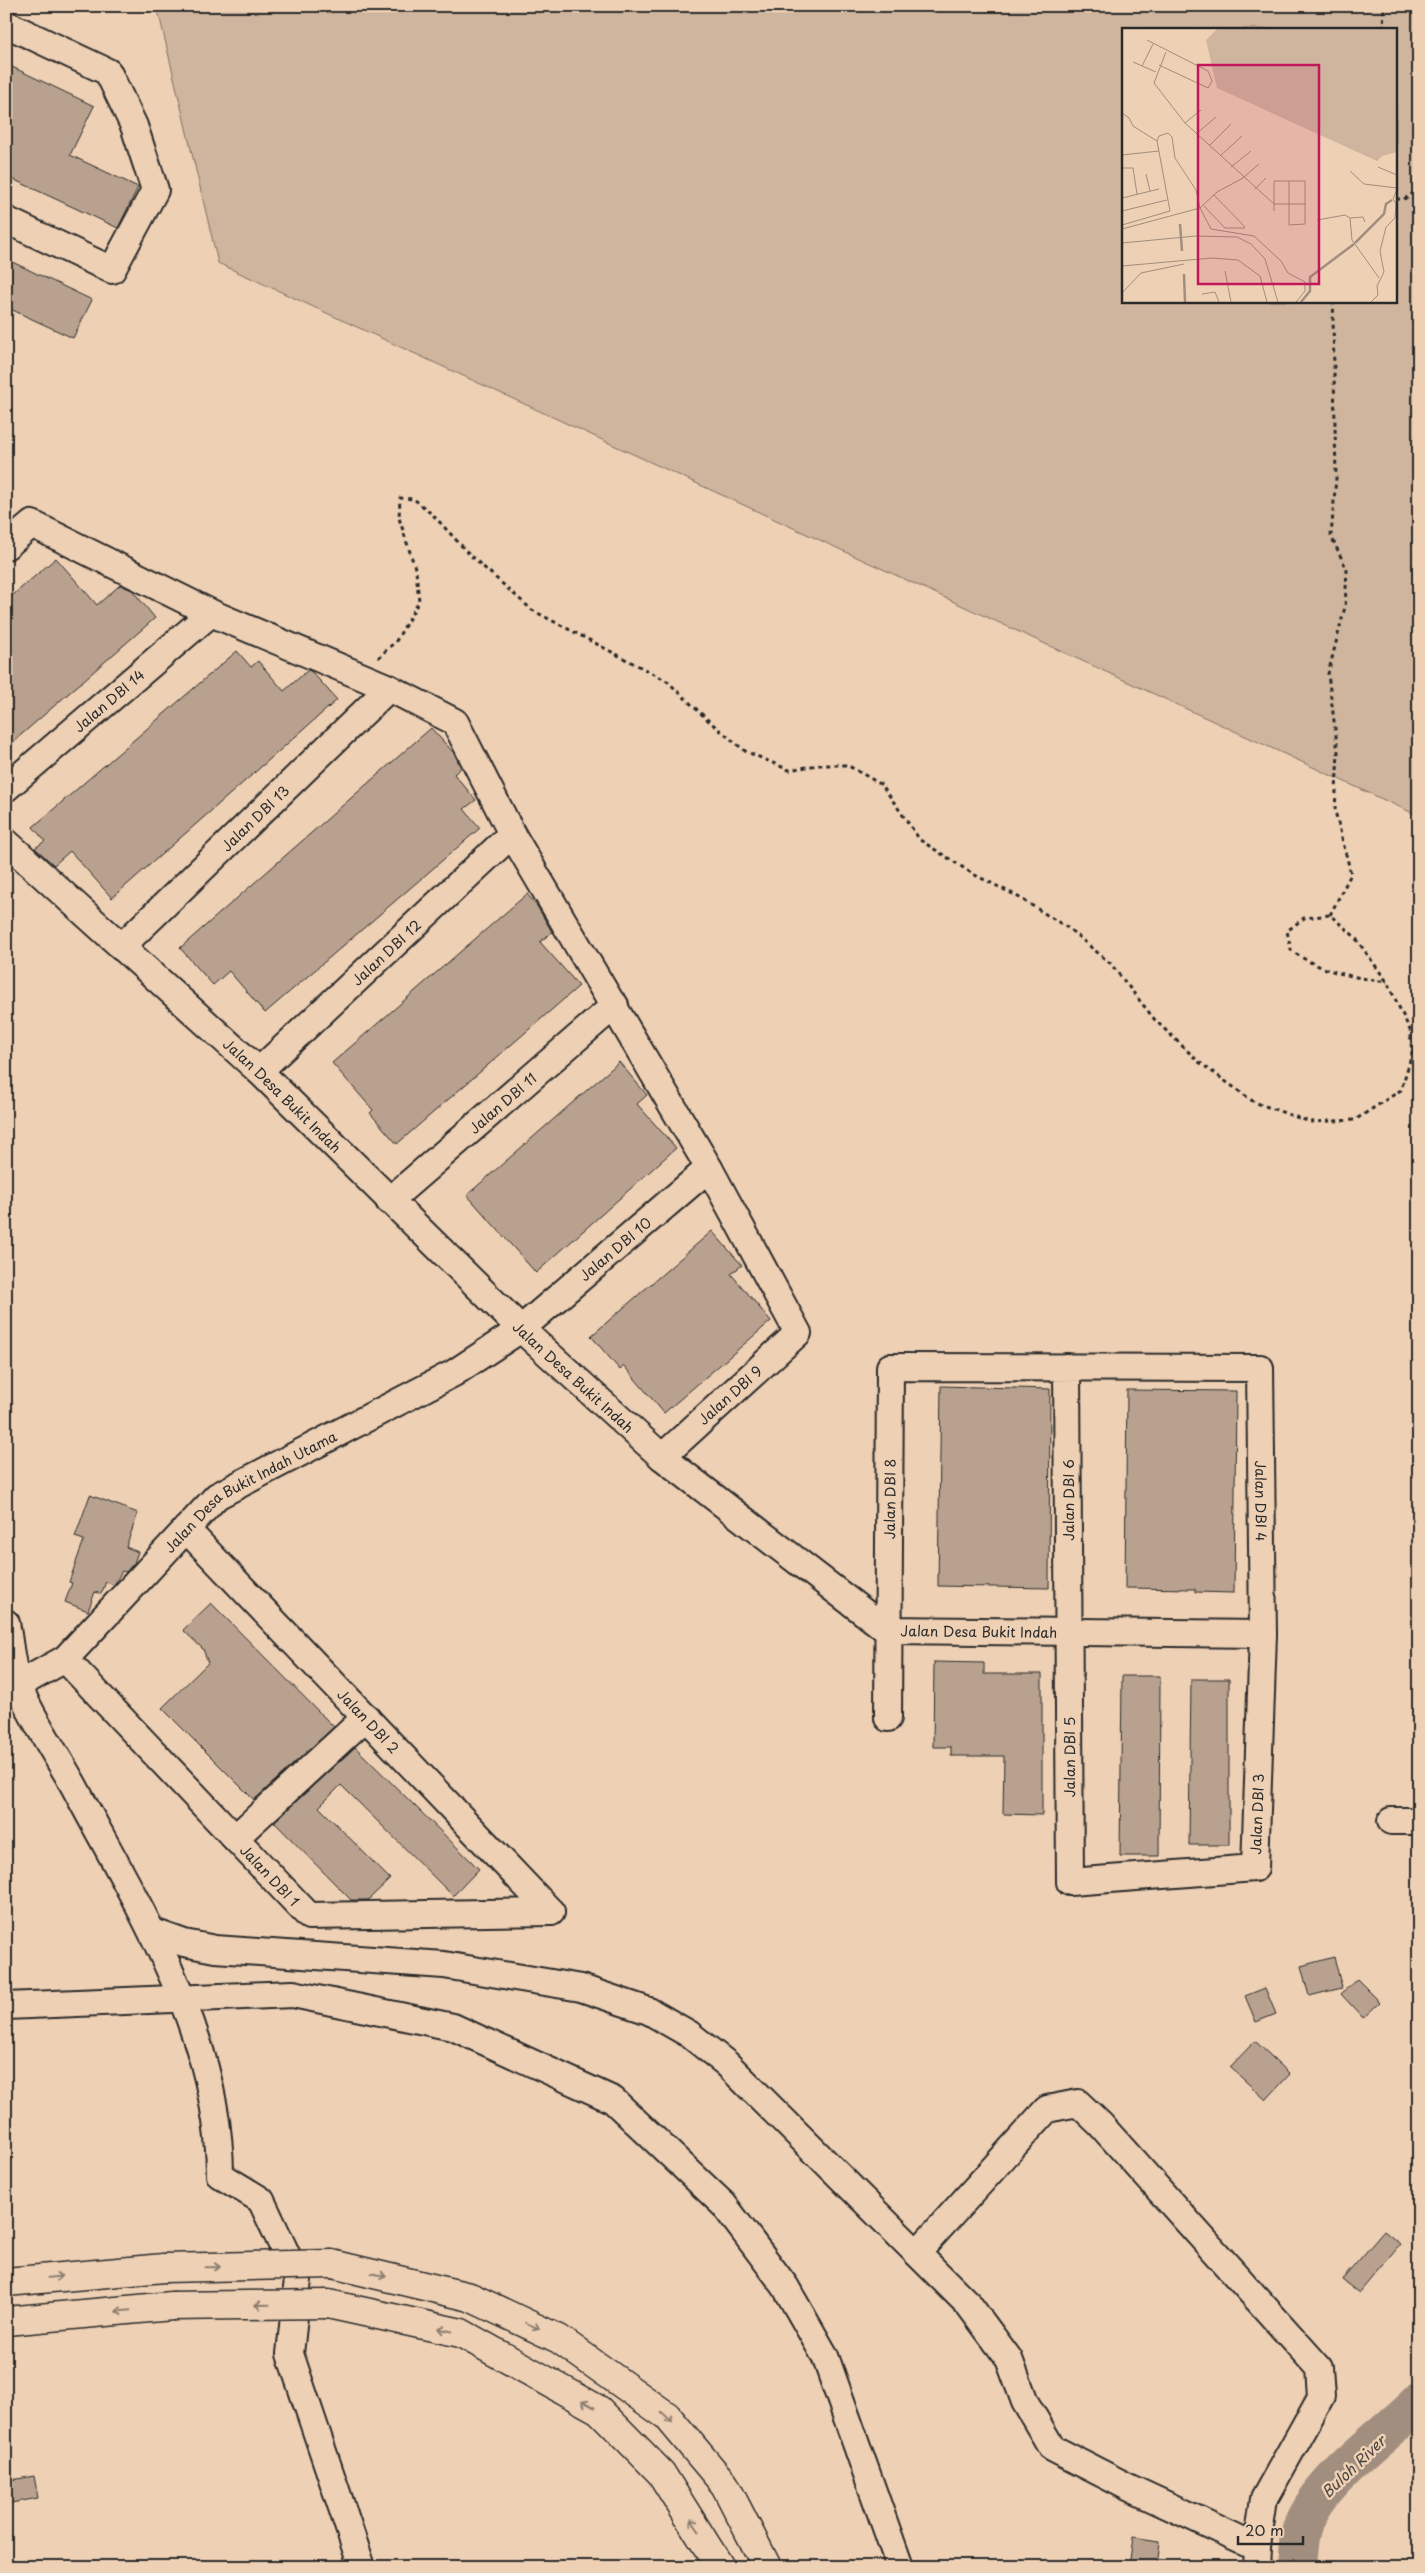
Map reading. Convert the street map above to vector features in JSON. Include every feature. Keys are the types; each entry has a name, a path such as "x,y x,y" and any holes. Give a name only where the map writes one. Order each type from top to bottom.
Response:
{"highway":[{"path":"6,2282 164,2268 332,2264 470,2297 559,2339 667,2416 725,2485 767,2567"},
{"path":"6,2321 172,2306 328,2304 461,2333 599,2410 661,2473 720,2567"}],"street":[{"path":"6,24 108,72 134,126 155,190 112,270 6,220"},
{"path":"6,546 32,524 211,612 389,688 455,722 512,834 615,1005 709,1168"},
{"name":"Jalan DBI 14","path":"6,788 211,612"},
{"name":"Jalan DBI 13","path":"121,946 389,688"},
{"name":"Jalan DBI 12","path":"259,1071 512,834"},
{"name":"Jalan Desa Bukit Indah","path":"6,842 259,1071 521,1329 662,1457 887,1630 1263,1634"},
{"name":"Jalan DBI 11","path":"389,1201 615,1005"},
{"name":"Jalan DBI 10","path":"521,1329 709,1168"},
{"name":"Jalan DBI 9","path":"662,1457 798,1334 709,1168"},
{"name":"Jalan Desa Bukit Indah Utama","path":"12,1687 65,1658 217,1496 454,1372 521,1329"},
{"name":"Jalan DBI 8","path":"888,1718 887,1630 890,1367 1067,1368"},
{"name":"Jalan DBI 4","path":"1067,1368 1260,1368 1263,1634"},
{"name":"Jalan DBI 6","path":"1067,1368 1068,1632"},
{"name":"Jalan DBI 2","path":"186,1529 551,1912"},
{"path":"6,1624 12,1687 153,1932 181,1999 212,2090 220,2140 220,2175 261,2200 298,2279 290,2354 362,2567"},
{"name":"Jalan DBI 5","path":"1068,1632 1070,1882"},
{"name":"Jalan DBI 3","path":"1070,1882 1255,1868 1263,1634"},
{"name":"Jalan DBI 1","path":"65,1658 309,1916 551,1912"},
{"path":"235,1838 366,1717"},
{"path":"1391,1821 1419,1821"},
{"path":"153,1932 184,1944 215,1949 444,1965 581,1988 649,2011 689,2034 727,2064 842,2181 969,2305 1008,2359 1025,2402 1052,2448 1257,2557 1264,2499 1321,2397 1319,2368 1100,2124 1078,2103 1047,2109 917,2253"},
{"path":"6,2006 293,1994 453,2027 614,2100 724,2205 785,2286 825,2356 900,2567"}],"path":[{"path":"1383,28 1384,6"},
{"path":"1398,200 1404,199 1419,190"},
{"path":"1330,915 1351,874 1335,811 1338,752 1328,674 1345,607 1347,570 1331,536 1336,478 1334,302"},
{"path":"360,676 396,641 419,601 416,571 399,518 400,498 414,499 434,516 471,556 532,610 667,680 710,722 745,751 789,770 818,765 847,765 882,785 920,840 973,874 1015,895 1068,928 1110,963 1155,1020 1199,1062 1254,1102 1310,1122 1355,1120 1401,1090 1412,1054 1410,1030 1387,982 1354,936 1330,915 1304,918 1287,931 1291,950 1308,963 1342,975 1387,982"}],"shaded area":[{"path":"157,6 1419,6 1419,816 218,263"}],"building":[{"path":"6,64 94,106 70,155 138,187 118,228 6,176"},
{"path":"6,259 92,300 73,338 6,307"},
{"path":"56,558 97,605 120,585 132,590 155,618 6,748 6,601"},
{"path":"237,651 251,667 258,661 284,691 308,670 337,700 112,898 70,851 54,865 35,848 45,841 33,827"},
{"path":"431,728 454,753 461,768 454,774 476,800 464,809 480,828 265,1013 229,971 213,985 180,948"},
{"path":"527,894 537,906 552,932 540,942 579,986 397,1144 370,1113 373,1110 332,1063"},
{"path":"619,1062 647,1095 637,1104 676,1148 536,1273 467,1195"},
{"path":"712,1231 742,1265 731,1274 771,1321 664,1413 624,1366 620,1370 591,1336"},
{"path":"941,1386 1050,1389 1049,1588 938,1586"},
{"path":"1127,1390 1236,1391 1234,1593 1195,1592 1195,1589 1125,1588"},
{"path":"90,1495 138,1513 126,1547 138,1552 134,1563 126,1572 122,1571 114,1585 106,1582 101,1594 95,1592 88,1611 65,1602 72,1583 69,1582 84,1540 75,1537"},
{"path":"211,1603 334,1727 254,1800 162,1708 208,1663 203,1649 183,1630"},
{"path":"934,1662 984,1663 984,1674 1042,1674 1042,1815 1003,1814 1004,1756 951,1756 951,1747 933,1747"},
{"path":"1122,1676 1160,1676 1159,1856 1120,1856"},
{"path":"1191,1679 1229,1679 1229,1845 1189,1845"},
{"path":"355,1747 479,1869 453,1896 341,1785 319,1807 390,1879 368,1900 351,1900 274,1822"},
{"path":"1334,1957 1342,1988 1309,1996 1301,1966"},
{"path":"1357,1979 1380,2002 1363,2018 1341,1994"},
{"path":"1265,1988 1276,2014 1256,2022 1245,1996"},
{"path":"1255,2041 1290,2074 1266,2100 1230,2067"},
{"path":"1384,2231 1400,2244 1359,2293 1342,2280"},
{"path":"34,2476 38,2498 6,2504 6,2481"},
{"path":"1133,2537 1160,2541 1157,2567 1129,2567"}],"waterway":[{"name":"Buloh River","path":"1296,2567 1301,2530 1312,2507 1324,2491 1355,2459 1419,2402"}]}
